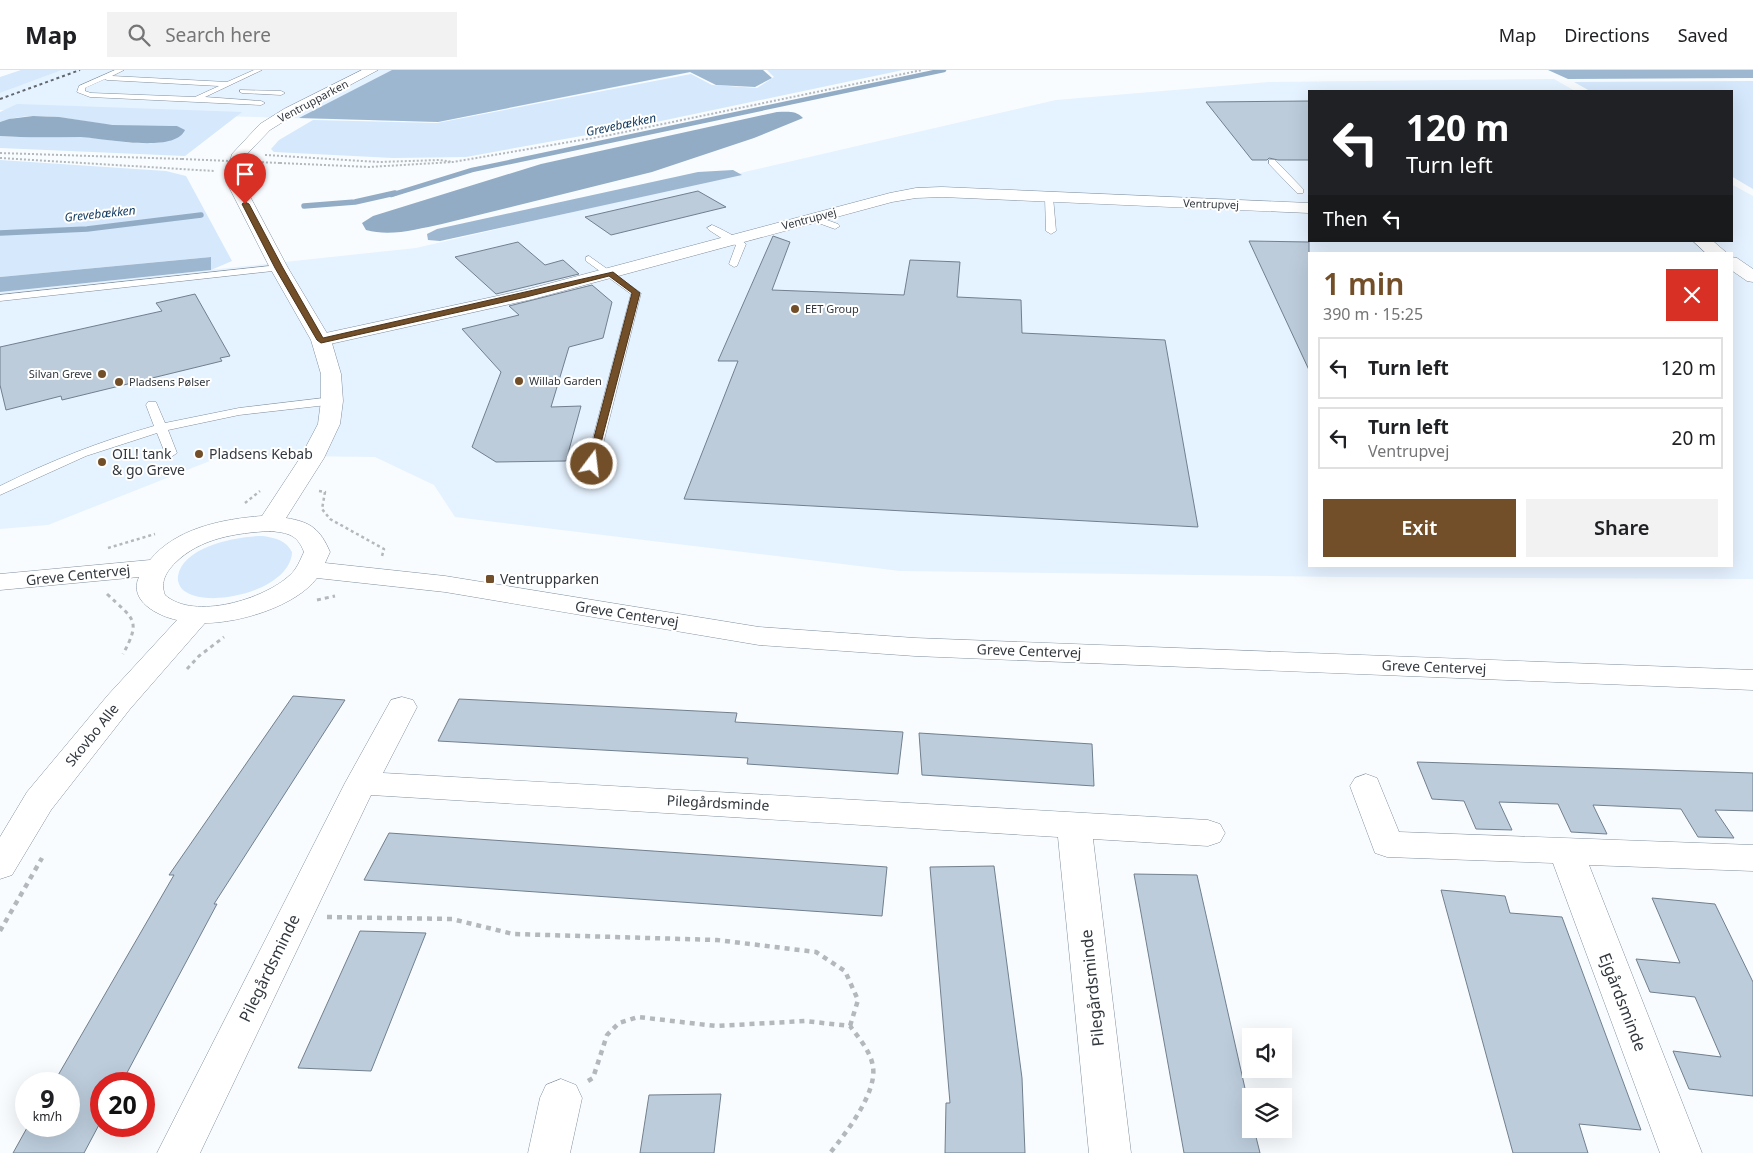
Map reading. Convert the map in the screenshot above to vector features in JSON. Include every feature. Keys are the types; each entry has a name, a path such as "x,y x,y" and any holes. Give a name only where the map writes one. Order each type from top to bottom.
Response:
{"street":[{"name":"Ventrupparken","path":"239,154 265,127 289,112 372,70"},
{"path":"239,154 235,172 237,188 279,268 321,340 331,374 332,401 329,424 312,458 270,523"},
{"name":"Ventrupvej","path":"321,340 526,295 813,218 916,193 942,192 1308,208"},
{"path":"1702,242 1716,252"},
{"path":"1733,263 1753,277"},
{"path":"270,523 295,527 312,537 317,552 311,569 297,583 277,596 252,606 225,612 198,614 176,611 160,604 150,593 150,581 156,567 171,552 193,539 245,524 270,523"},
{"name":"Greve Centervej","path":"0,582 156,567"},
{"name":"Greve Centervej","path":"311,569 445,584 769,636 925,647 1753,680"},
{"name":"Skovbo Alle","path":"0,866 39,801 119,702 198,614"},
{"name":"Pilegårdsminde","path":"178,1153 294,917 402,707"},
{"name":"Pilegårdsminde","path":"362,783 1208,833"},
{"path":"1366,786 1387,844 1753,858"},
{"name":"Pilegårdsminde","path":"1074,824 1110,1153"},
{"name":"Ejgårdsminde","path":"1566,851 1681,1153"},
{"path":"549,1153 561,1098"}],"lane":[{"path":"122,70 81,88 80,92 90,95 261,103"},
{"path":"196,99 259,70"},
{"path":"103,78 228,84"},
{"path":"216,90 281,94"},
{"path":"1272,162 1300,191"},
{"path":"1049,197 1051,231"},
{"path":"813,218 835,226"},
{"path":"712,228 741,244 734,264"},
{"path":"589,259 611,273 636,293 592,464"},
{"path":"0,298 279,268"},
{"path":"0,491 66,461 122,440 162,429 226,414 332,401"},
{"path":"152,405 171,453"}],"path":[{"path":"0,153 377,167 453,162 610,135 922,70"},
{"path":"239,154 379,162 440,160 453,162"},
{"path":"0,158 235,172"},
{"path":"238,506 260,490"},
{"path":"310,603 352,592 383,555 384,549 330,519 322,509 325,492"},
{"path":"120,658 134,634 132,618 107,594 81,590 107,548 164,531"},
{"path":"186,670 199,656 228,634"},
{"path":"0,931 46,850"},
{"path":"294,917 452,919 513,934 717,940 816,952 845,971 858,1000 850,1026"},
{"path":"561,1098 593,1078 607,1034 619,1023 638,1017 716,1026 805,1021 850,1026 864,1046 874,1068 869,1094 830,1153"}],"shaded area":[{"path":"21,70 62,70 0,93 0,77"},
{"path":"62,70 702,70 438,122 0,110 0,93"},
{"path":"392,70 763,70 772,78 755,87 716,85 690,72 438,122 299,118"},
{"path":"767,70 903,70 642,125 466,157 393,158 274,152 271,149 279,140 313,120 437,123 691,74 712,85 757,88 774,77"},
{"path":"1548,70 1753,70 1753,78 1568,79"},
{"path":"1554,79 1573,90 1308,90 1308,242 1733,242 1733,185 1753,196 1753,579 1341,577 900,571 455,517 434,485 375,457 225,455 48,525 0,529 0,292 416,248 1056,100 1269,82"},
{"path":"1753,81 1753,189 1733,177 1733,90 1588,90 1574,82"},
{"path":"17,104 242,112 185,156 0,148 0,136 81,137 148,143 173,139 184,133 177,126 115,125 43,116 14,118 0,122 0,112"},
{"path":"777,112 794,113 803,118 754,138 652,172 442,224 404,232 385,233 366,230 362,223 373,216 541,164"},
{"path":"33,116 59,117 113,125 177,126 185,130 179,137 153,143 120,142 81,137 0,136 0,122"},
{"path":"0,160 166,171 186,176 232,261 211,270 210,257 0,277"},
{"path":"733,170 742,175 440,241 428,240 427,234 437,229 698,172"},
{"path":"211,257 211,270 0,292 0,277"},
{"path":"263,536 283,542 292,552 288,565 279,576 265,585 231,597 214,598 198,597 186,592 180,586 178,576 182,566 200,550 226,541"}],"building":[{"path":"1308,101 1308,160 1278,160 1269,158 1267,160 1252,160 1206,102"},
{"path":"698,191 726,207 611,235 585,217"},
{"path":"773,236 790,242 772,290 904,295 910,260 960,262 957,297 1021,300 1022,333 1165,340 1198,527 684,499 738,361 718,361"},
{"path":"1249,241 1309,242 1308,368"},
{"path":"518,242 545,265 563,260 579,274 496,294 455,257"},
{"path":"592,285 612,302 603,338 569,347 551,407 581,406 566,461 496,462 472,447 501,372 462,329 519,315 509,306"},
{"path":"195,294 230,356 220,358 222,361 62,400 61,396 6,410 0,385 0,347 162,311 156,303"},
{"path":"293,696 345,700 214,904 217,904 127,1072 90,1072 90,1137 92,1137 84,1153 13,1153 22,1137 80,1137 80,1072 60,1072 174,875 169,875"},
{"path":"459,699 737,713 735,722 903,732 898,774 747,764 748,758 438,741"},
{"path":"919,733 1092,744 1094,786 922,775"},
{"path":"1417,762 1753,773 1753,811 1715,810 1734,838 1698,837 1681,809 1593,805 1607,834 1571,832 1558,804 1499,802 1512,830 1476,829 1464,801 1432,799"},
{"path":"389,833 887,867 882,916 364,880"},
{"path":"994,866 1022,1078 1025,1153 945,1153 946,1103 950,1103 930,867"},
{"path":"1134,874 1197,875 1245,1088 1242,1088 1242,1138 1256,1138 1260,1153 1184,1153"},
{"path":"1441,890 1505,896 1510,913 1562,917 1641,1130 1579,1124 1588,1153 1513,1153"},
{"path":"1652,898 1715,904 1753,982 1753,1096 1689,1089 1673,1051 1721,1057 1695,997 1650,992 1636,959 1680,963"},
{"path":"360,931 426,933 371,1071 298,1068"},
{"path":"721,1094 714,1153 640,1153 649,1095"}],"waterway":[{"name":"Grevebækken","path":"391,195 472,170 944,70"},
{"name":"Grevebækken","path":"304,206 355,202 395,193"},
{"name":"Grevebækken","path":"0,233 87,229 201,215"}],"railway":[{"path":"0,99 80,70"}],"place":[{"name":"EET Group","path":"795,309"},
{"name":"Silvan Greve","path":"102,374"},
{"name":"Willab Garden","path":"519,381"},
{"name":"Pladsens Pølser","path":"119,382"},
{"name":"Pladsens Kebab","path":"199,454"},
{"name":"OIL! tank & go Greve","path":"102,462"},
{"name":"Ventrupparken","path":"490,579"}],"route":[{"path":"245,204 279,268 321,340 526,295 611,273 636,293 592,464"}]}
